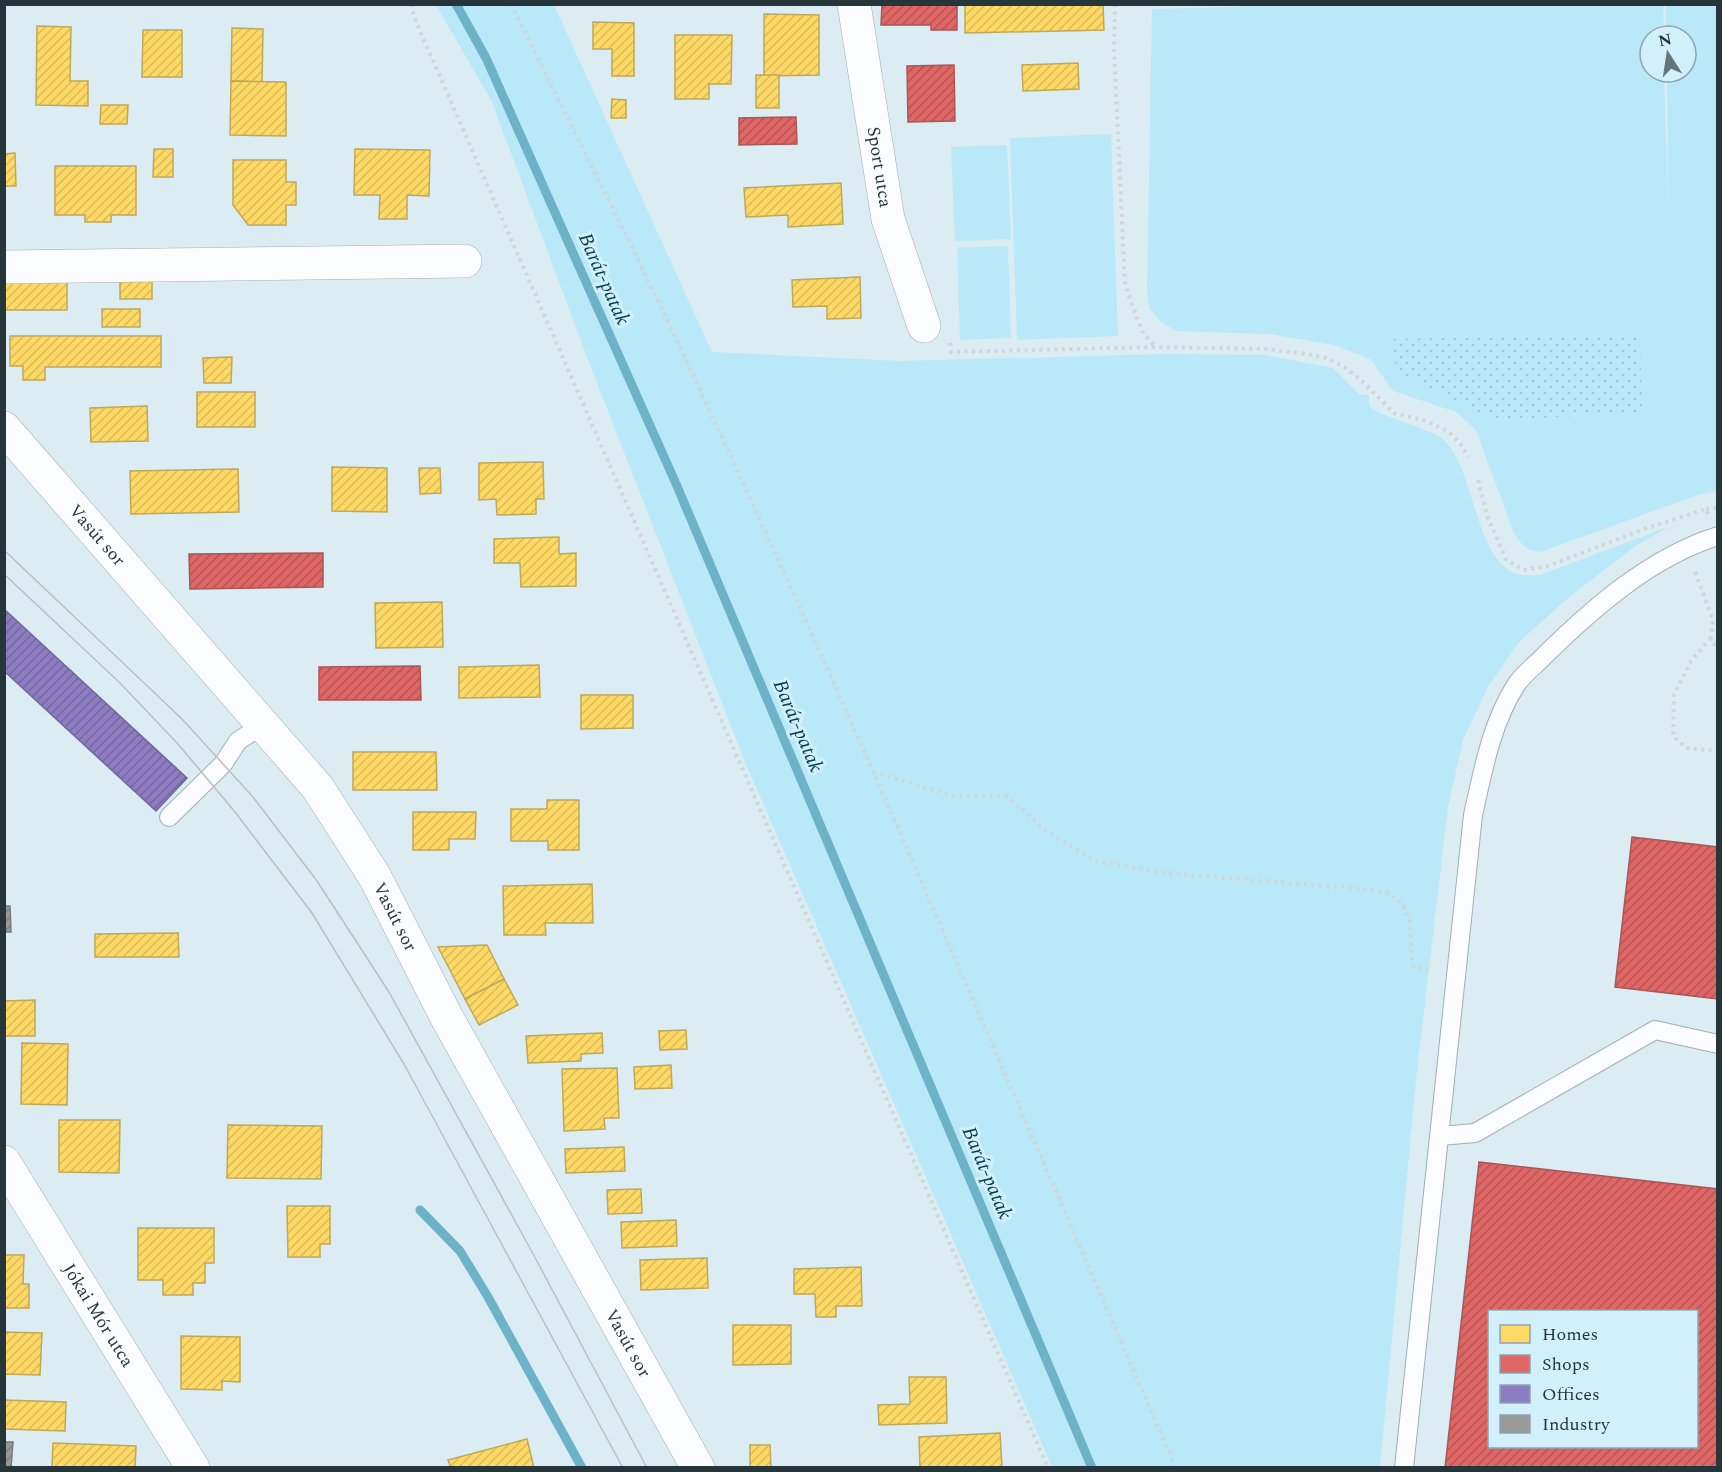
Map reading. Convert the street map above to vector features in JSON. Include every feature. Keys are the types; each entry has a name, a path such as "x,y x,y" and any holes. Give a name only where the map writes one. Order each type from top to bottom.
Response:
{"street":[{"name":"Sport utca","path":"854,4 888,219 937,332"},
{"path":"4,267 465,261"},
{"name":"Vasút sor","path":"4,428 318,788 375,877 451,1026 698,1467"},
{"name":"Jókai Mór utca","path":"4,1162 193,1467"}],"lane":[{"path":"1404,1467 1473,815 1493,732 1517,684 1581,620 1639,575 1686,549 1717,536"},
{"path":"169,817 223,764 238,741 264,724"},
{"path":"1440,1136 1475,1133 1655,1030 1718,1044"}],"path":[{"path":"411,4 414,17 1048,1467"},
{"path":"511,4 678,343 873,772 1176,1467"},
{"path":"1115,4 1114,50 1125,285 1142,331 1155,347"},
{"path":"937,332 951,352 1155,347 1268,350 1326,358 1344,367 1362,381 1394,413 1427,421 1449,432 1463,447 1468,457"},
{"path":"1478,480 1488,518 1506,559 1523,570 1548,566 1647,528 1706,509 1718,508"},
{"path":"1706,509 1717,536"},
{"path":"1686,549 1713,620 1711,638 1718,651"},
{"path":"1711,638 1691,661 1674,695 1673,736 1686,748 1718,751"},
{"path":"873,772 955,796 1007,796 1046,831 1095,861 1165,873 1365,889 1392,895 1408,911 1412,939 1410,955 1413,968 1458,972"}],"shaded area":[{"path":"1336,4 1663,5 1664,24 1638,24 1638,84 1664,84 1668,202 1667,84 1698,84 1698,24 1666,24 1666,5 1717,5 1717,491 1698,495 1540,552 1534,551 1523,544 1512,528 1476,430 1456,412 1393,391 1370,359 1334,345 1270,334 1176,331 1160,321 1149,308 1147,290 1152,9"},
{"path":"436,5 554,5 712,352 900,361 1164,354 1266,355 1333,368 1360,395 1369,395 1369,405 1373,409 1444,440 1455,454 1463,472 1483,533 1492,551 1503,565 1517,574 1540,575 1668,527 1634,547 1568,598 1518,643 1488,687 1463,740 1448,807 1416,1079 1380,1467 1052,1467 745,762 588,360 492,102"},
{"path":"1111,134 1118,336 1017,340 1010,138"},
{"path":"1007,145 1011,239 955,241 951,147"},
{"path":"1008,246 1011,338 960,340 957,248"},
{"path":"1640,335 1642,413 1494,420 1396,371 1393,339"}],"building: Homes":[{"path":"965,4 1103,4 1104,30 965,33"},
{"path":"764,14 819,15 819,75 764,76"},
{"path":"593,22 634,23 634,76 612,76 612,49 593,49"},
{"path":"37,26 71,27 70,81 88,81 88,106 36,105"},
{"path":"232,28 263,29 262,82 231,81"},
{"path":"143,30 182,30 182,77 142,77"},
{"path":"675,35 732,35 731,84 709,84 709,99 675,99"},
{"path":"1078,63 1079,89 1023,91 1022,65"},
{"path":"756,75 779,75 779,108 756,108"},
{"path":"231,81 286,82 286,136 230,135"},
{"path":"612,99 626,100 626,118 611,118"},
{"path":"101,105 128,105 127,124 100,124"},
{"path":"154,149 173,149 173,177 153,177"},
{"path":"355,149 430,150 429,196 407,195 407,219 379,219 380,195 354,195"},
{"path":"15,153 16,186 4,186 4,154"},
{"path":"233,160 286,160 286,182 296,182 296,205 286,205 286,225 248,225 233,205"},
{"path":"55,166 136,166 136,215 111,215 111,222 85,222 85,215 55,215"},
{"path":"841,183 843,224 788,227 788,215 746,217 744,188"},
{"path":"860,277 861,318 827,319 827,306 793,307 792,280"},
{"path":"120,280 152,280 152,299 120,299"},
{"path":"4,281 67,281 67,310 4,310"},
{"path":"102,309 140,309 140,327 102,327"},
{"path":"10,336 161,336 161,367 45,367 45,380 23,380 23,366 10,366"},
{"path":"232,357 231,383 204,383 203,358"},
{"path":"197,392 255,392 255,427 197,427"},
{"path":"147,406 148,441 91,442 90,408"},
{"path":"543,462 544,499 536,499 536,514 497,515 496,499 479,500 479,463"},
{"path":"332,467 387,468 387,512 332,511"},
{"path":"419,468 440,468 441,493 420,494"},
{"path":"238,469 239,512 131,514 130,471"},
{"path":"559,537 559,554 576,553 576,586 521,587 520,563 494,563 494,539"},
{"path":"442,602 443,647 376,648 375,603"},
{"path":"539,665 540,697 459,698 459,667"},
{"path":"581,695 633,695 633,728 581,729"},
{"path":"353,752 436,752 437,790 353,790"},
{"path":"547,800 579,800 579,850 548,850 548,841 511,841 511,809 547,809"},
{"path":"413,812 476,812 475,839 449,839 449,850 413,850"},
{"path":"592,884 593,923 545,923 546,935 504,935 503,886"},
{"path":"178,933 179,957 95,957 95,934"},
{"path":"487,945 504,979 465,999 438,947"},
{"path":"504,979 518,1005 479,1025 465,999"},
{"path":"35,1000 35,1036 4,1036 4,1001"},
{"path":"686,1030 687,1049 660,1050 659,1031"},
{"path":"602,1033 603,1053 581,1054 581,1061 528,1063 526,1036"},
{"path":"22,1043 68,1044 67,1105 21,1104"},
{"path":"671,1065 672,1088 635,1089 634,1067"},
{"path":"617,1068 619,1118 604,1118 605,1129 564,1131 562,1069"},
{"path":"59,1120 120,1120 119,1173 59,1172"},
{"path":"228,1125 322,1126 321,1179 227,1178"},
{"path":"624,1147 625,1171 566,1173 565,1149"},
{"path":"641,1189 642,1213 608,1214 607,1190"},
{"path":"287,1206 330,1206 330,1244 320,1244 320,1257 288,1257"},
{"path":"676,1220 677,1246 622,1248 621,1222"},
{"path":"138,1228 214,1228 214,1263 205,1263 205,1283 193,1283 193,1295 163,1295 163,1280 138,1280"},
{"path":"4,1255 24,1255 23,1284 29,1284 29,1308 4,1308"},
{"path":"707,1258 708,1288 641,1290 640,1260"},
{"path":"861,1267 862,1306 836,1306 836,1317 816,1317 815,1294 794,1294 794,1269"},
{"path":"733,1325 791,1325 791,1364 733,1365"},
{"path":"4,1332 42,1333 40,1375 5,1374 4,1384"},
{"path":"181,1336 240,1337 240,1382 222,1381 222,1390 181,1389"},
{"path":"909,1377 946,1377 947,1423 879,1425 878,1405 910,1404"},
{"path":"4,1400 66,1402 65,1431 4,1429"},
{"path":"1000,1433 1002,1468 920,1468 919,1437"},
{"path":"527,1439 534,1468 451,1468 448,1460"},
{"path":"53,1443 136,1446 135,1468 52,1468"},
{"path":"750,1445 770,1445 771,1468 750,1468"}],"building: Shops":[{"path":"882,4 957,4 957,30 931,30 931,25 881,25"},
{"path":"954,65 955,121 908,122 907,66"},
{"path":"796,117 797,144 739,145 739,118"},
{"path":"323,553 323,587 190,589 189,554"},
{"path":"420,666 421,700 319,700 319,667"},
{"path":"1632,837 1718,847 1718,999 1615,987"},
{"path":"1479,1162 1718,1189 1718,1468 1445,1468"}],"building: Offices":[{"path":"4,609 187,778 156,811 4,671"}],"building: Industry":[{"path":"4,906 10,906 11,932 4,932"},
{"path":"4,1442 13,1442 11,1468 4,1468"}],"waterway":[{"name":"Barát-patak","path":"456,4 486,58 677,486 1092,1468"},
{"path":"420,1210 460,1251 488,1297 582,1468"}],"tram line":[{"path":"4,550 182,719 253,797 317,881 389,992 531,1250 647,1468"},
{"path":"4,574 120,683 178,744 235,812 312,913 404,1064 623,1468"}]}
